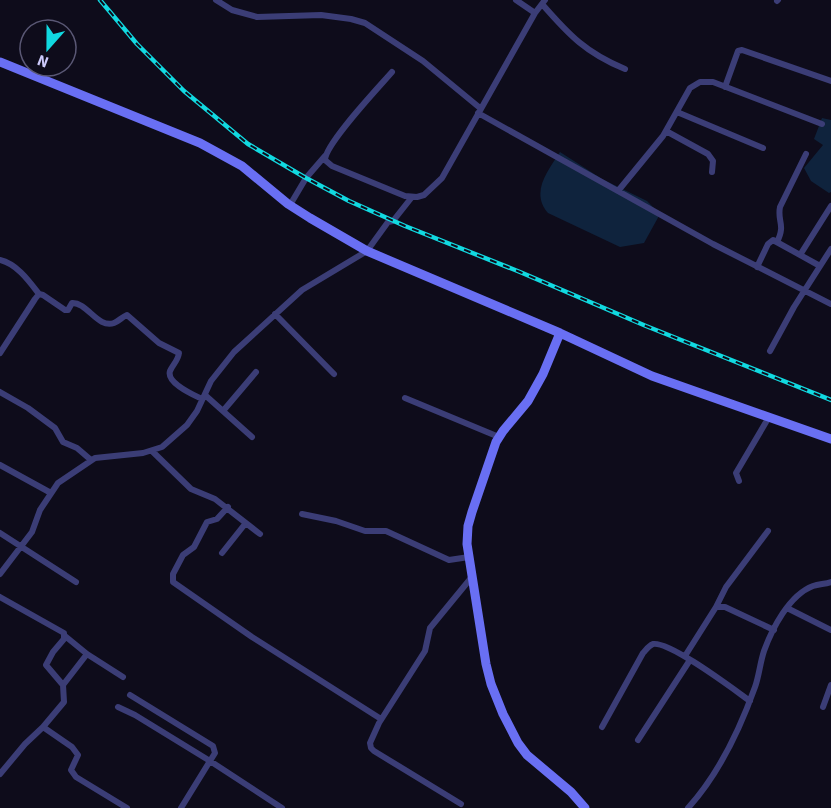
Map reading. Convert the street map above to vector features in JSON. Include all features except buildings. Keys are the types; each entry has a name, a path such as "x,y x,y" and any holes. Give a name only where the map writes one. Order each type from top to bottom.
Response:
{"street":[{"path":"216,0 232,10 251,16 321,15 351,19 365,24 386,35 423,61 479,110 757,267 831,304"},
{"path":"516,0 535,13"},
{"path":"325,156 325,160 332,166 412,197 424,195 442,178 543,2 562,27 589,51 600,59 625,69"},
{"path":"725,87 737,54 742,50 831,81"},
{"path":"0,62 200,144 242,166 290,206 367,251 560,333 652,376 831,439"},
{"path":"290,206 306,178 358,111 392,72"},
{"path":"618,190 666,131 687,93 695,84 706,81 822,124"},
{"path":"677,112 763,148"},
{"path":"666,131 708,154 713,161 712,172"},
{"path":"777,242 783,229 779,214 780,207 806,154"},
{"path":"0,574 32,532 40,510 58,483 91,460 153,452 162,447 187,425 211,381 223,365 302,290 367,251 388,222 393,221 412,197"},
{"path":"800,255 831,206"},
{"path":"757,267 769,242 773,240 820,266"},
{"path":"770,351 831,249"},
{"path":"0,260 16,268 39,294 64,310 68,310 72,303 79,303 99,319 109,323 114,323 127,315 159,343 179,353 170,372 174,383 204,397 252,437"},
{"path":"0,352 39,294"},
{"path":"275,314 334,374"},
{"path":"560,333 543,374 531,395 499,437 468,526 468,557 486,664 503,714 526,755 571,792 585,808"},
{"path":"223,411 256,372"},
{"path":"0,392 28,408 55,428 63,442 76,448 91,460"},
{"path":"405,398 499,437"},
{"path":"739,480 736,473 769,417"},
{"path":"153,452 191,489 208,495 228,507 245,524 260,534"},
{"path":"0,465 51,493"},
{"path":"228,507 217,519 207,522 194,547 183,555 173,574 173,582 219,615 381,720"},
{"path":"302,514 336,521 365,531 386,531 449,560 468,557"},
{"path":"222,553 245,524"},
{"path":"638,740 688,658 726,587 768,531"},
{"path":"0,532 76,582"},
{"path":"461,804 371,748 372,738 381,720 425,651 430,628 471,578"},
{"path":"688,808 720,763 736,733 756,685 764,652 787,608 812,586 831,582"},
{"path":"0,597 61,629 65,636 87,654 123,677"},
{"path":"716,607 725,607 774,630"},
{"path":"787,608 831,630"},
{"path":"0,774 64,702 63,685 46,665 65,636"},
{"path":"602,727 626,681 648,647 659,644 688,658 750,701"},
{"path":"63,685 87,654"},
{"path":"823,708 831,685"},
{"path":"130,695 213,746 215,753 181,808"},
{"path":"118,707 210,761 282,808"},
{"path":"44,727 76,752 77,758 71,770 76,777 127,808"}],"water":[{"path":"822,118 831,120 831,192 829,193 811,181 804,168 823,145 814,139"},
{"path":"560,152 602,179 647,201 660,214 644,243 620,247 548,213 543,205 541,189 546,174"}],"railway":[{"path":"100,0 137,44 184,91 248,144 306,178 349,201 405,226 831,400"}]}
